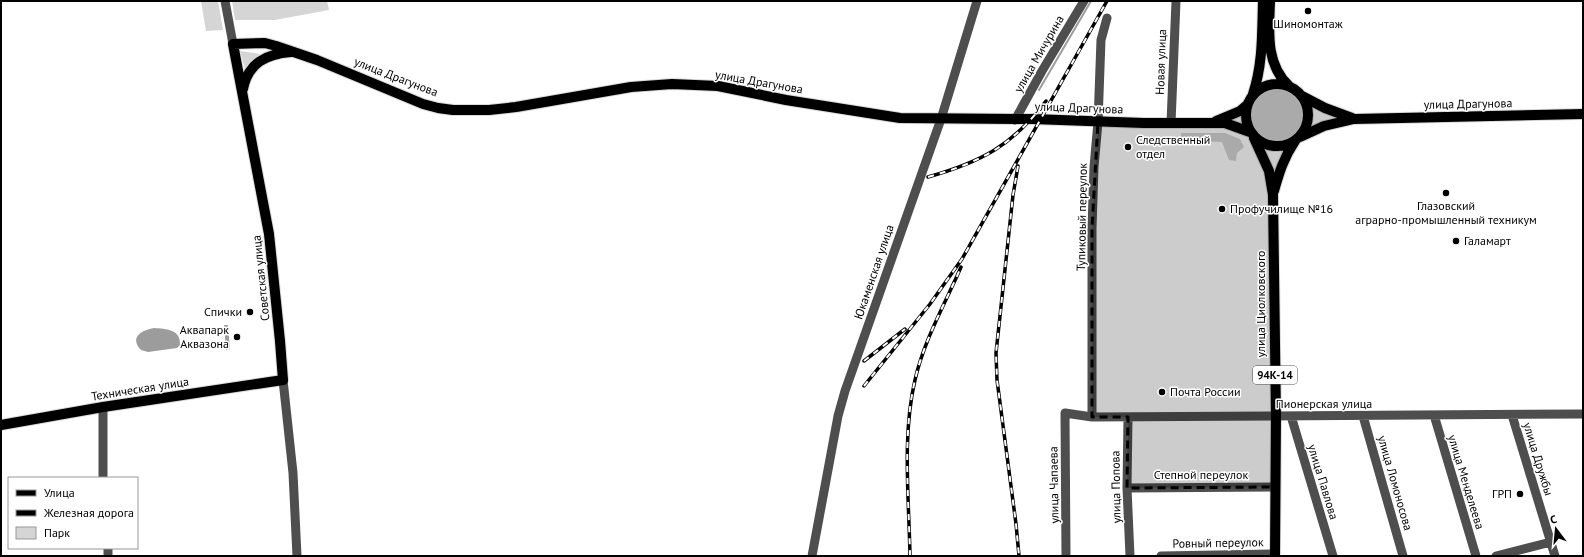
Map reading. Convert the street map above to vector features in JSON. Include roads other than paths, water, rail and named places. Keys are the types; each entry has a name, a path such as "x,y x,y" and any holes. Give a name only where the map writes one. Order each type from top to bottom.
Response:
{"main road":[{"path":"1263,1 1261,60 1257,83 1247,104 1245,117 1252,135 1261,142 1273,147 1288,145 1297,139 1306,127 1308,119 1307,107 1302,96 1289,86 1278,74 1272,60 1269,38 1270,1"},
{"name":"улица Драгунова","path":"233,44 265,44 295,52 423,104 453,110 489,110 510,108 631,87 672,84 718,86 786,100 900,118 1225,123 1252,135"},
{"name":"Советская улица","path":"233,44 269,234 283,380"},
{"path":"242,92 245,80 258,62 270,56 295,52"},
{"path":"1252,95 1258,89 1267,85 1275,84 1289,86"},
{"name":"улица Драгунова","path":"1302,96 1325,108 1354,119"},
{"name":"улица Драгунова","path":"1206,123 1231,116 1240,111 1247,104"},
{"name":"улица Драгунова","path":"1297,139 1324,126 1354,119 1583,114"},
{"name":"улица Циолковского","path":"1252,135 1270,171 1273,195 1276,416 1274,555"},
{"name":"улица Циолковского","path":"1273,195 1281,166 1288,150 1297,139"},
{"name":"Техническая улица","path":"1,425 103,407 283,380"}],"street":[{"name":"Советская улица","path":"225,1 233,44"},
{"name":"Юкаменская улица","path":"812,556 844,391 941,119 977,1"},
{"name":"улица Мичурина","path":"1015,120 1042,71 1084,1"},
{"name":"Новая улица","path":"1171,123 1176,1"},
{"name":"Тупиковый переулок","path":"1092,417 1092,228 1094,167 1098,122 1101,40 1107,18"},
{"name":"Советская улица","path":"283,380 293,473 297,556"},
{"path":"103,407 103,477"},
{"name":"Пионерская улица","path":"1065,413 1092,417 1583,414"},
{"name":"улица Чапаева","path":"1065,413 1066,556"},
{"name":"улица Менделеева","path":"1434,415 1476,556"},
{"name":"улица Дружбы","path":"1512,415 1555,556"},
{"name":"улица Павлова","path":"1291,416 1333,556"},
{"name":"улица Ломоносова","path":"1363,416 1403,556"},
{"name":"улица Попова","path":"1128,417 1127,488 1130,556"},
{"name":"Степной переулок","path":"1127,488 1275,487"},
{"path":"1496,556 1551,542"},
{"name":"Ровный переулок","path":"1162,556 1274,555"}],"waterway":[{"path":"1039,90 1091,1"}],"railway":[{"path":"864,386 930,304 962,259 1107,1"},
{"path":"928,177 980,158 1008,141 1021,130 1046,101"},
{"path":"1018,166 1013,195 996,353 997,380 1019,556"},
{"path":"910,556 907,445 911,401 915,380 924,351 935,322 961,267"},
{"path":"864,361 905,329"}],"place":[{"name":"Шиномонтаж","path":"1308,11"},
{"name":"Следственный отдел","path":"1128,147"},
{"name":"Глазовский аграрно-промышленный техникум","path":"1446,193"},
{"name":"Профучилище №16","path":"1222,209"},
{"name":"Галамарт","path":"1456,241"},
{"name":"Спички","path":"250,312"},
{"name":"Аквапарк Аквазона","path":"237,337"},
{"name":"Почта России","path":"1162,392"},
{"name":"ГРП","path":"1520,494"}]}
